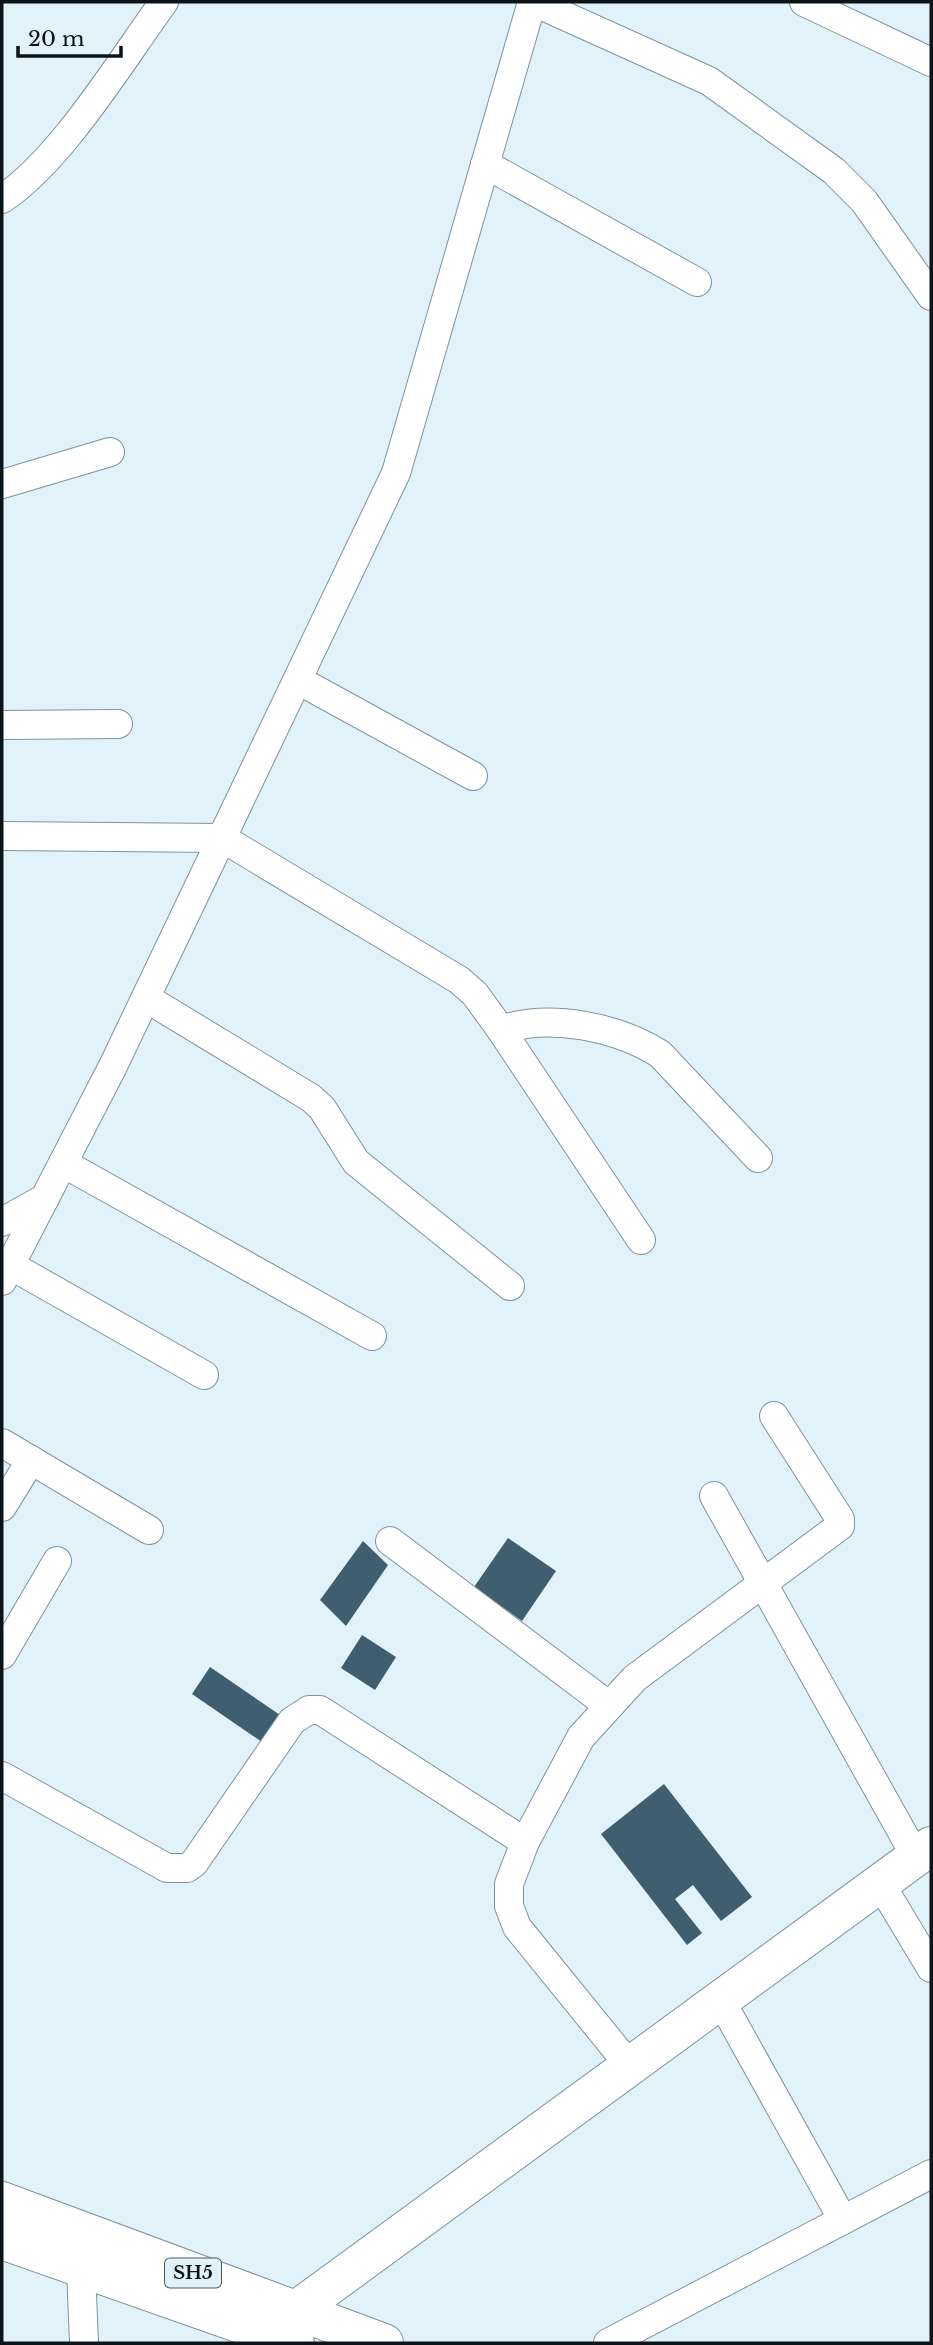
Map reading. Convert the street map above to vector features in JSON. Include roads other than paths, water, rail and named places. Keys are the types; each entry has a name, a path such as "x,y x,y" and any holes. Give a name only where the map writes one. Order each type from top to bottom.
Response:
{"street":[{"path":"2,199 19,188 60,145 164,2"},
{"path":"204,1375 6,1273 146,998 396,473 533,2 709,81 834,171 864,201 931,296"},
{"path":"804,2 931,62"},
{"path":"485,164 697,282"},
{"path":"2,484 110,452"},
{"path":"298,680 473,776"},
{"path":"2,725 118,724"},
{"path":"2,836 222,838 459,980 475,994 501,1030 642,1240"},
{"path":"146,998 311,1098 322,1108 356,1162 510,1286"},
{"path":"501,1030 523,1022 549,1022 587,1028 640,1042 660,1055 758,1158"},
{"path":"64,1163 372,1336"},
{"path":"2,1223 45,1198"},
{"path":"629,2065 517,1927 509,1906 509,1884 524,1842 582,1737 608,1705 635,1678 840,1526 840,1519 774,1416"},
{"path":"2,1443 149,1530"},
{"path":"2,1507 31,1460"},
{"path":"285,2329 629,2065 924,1852 714,1496"},
{"path":"390,1541 608,1705"},
{"path":"2,1655 57,1561"},
{"path":"2,1776 167,1868 187,1868 194,1863 292,1721 309,1710 320,1710 524,1842"},
{"path":"880,1883 931,1968"},
{"path":"720,1999 844,2220"},
{"path":"608,2343 931,2174"},
{"name":"SH5","path":"2,2201 285,2329"},
{"name":"SH5","path":"2,2240 81,2269 285,2329 384,2343"},
{"path":"81,2269 84,2343"}]}
